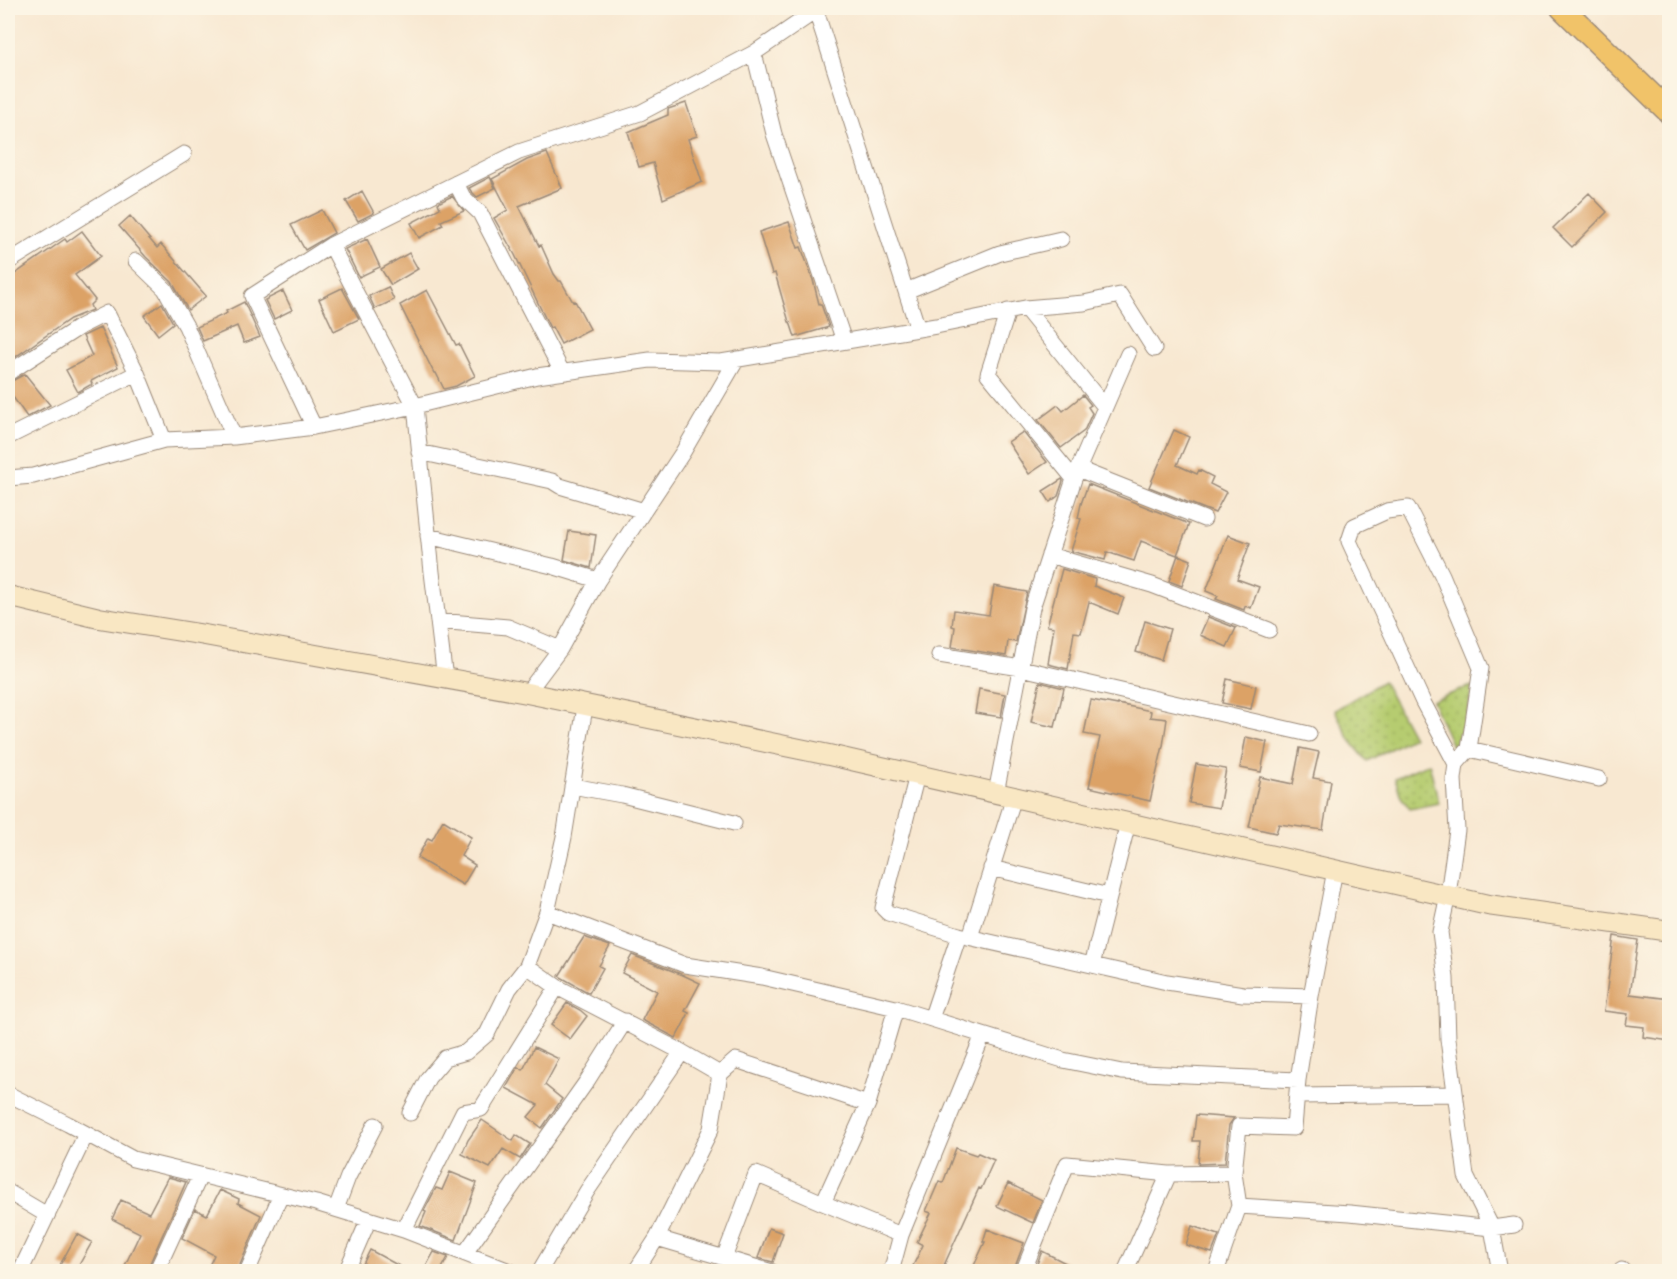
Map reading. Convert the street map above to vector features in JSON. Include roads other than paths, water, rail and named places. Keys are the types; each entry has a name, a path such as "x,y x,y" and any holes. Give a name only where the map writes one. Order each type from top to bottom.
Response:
{"main road":[{"path":"1562,8 1670,113"},
{"path":"8,596 99,618 527,693 585,707 829,755 1488,904 1670,931"}],"street":[{"path":"314,427 252,296 331,245 519,152 640,113 754,53 818,9 918,329"},
{"path":"754,53 774,134 844,341"},
{"path":"8,262 184,154"},
{"path":"456,183 463,197 480,213 562,372"},
{"path":"906,291 1000,253 1061,239"},
{"path":"331,245 415,406 446,679"},
{"path":"136,261 165,289 186,326 234,437"},
{"path":"8,478 33,476 164,440 234,437 314,427 415,406 537,376 650,360 721,362 918,329 1025,308 1084,303 1120,296 1154,349"},
{"path":"1025,308 1105,407"},
{"path":"1008,311 988,374 1076,474 1204,519"},
{"path":"8,373 81,326 107,313 137,373 164,440"},
{"path":"931,1019 992,868 1032,608 1076,474 1128,354"},
{"path":"527,693 560,649 598,580 683,452 737,359"},
{"path":"8,437 137,373"},
{"path":"419,452 552,481 560,486 644,511"},
{"path":"1456,764 1423,702 1350,541 1354,526 1387,511 1408,508 1442,575 1481,669 1469,749 1456,764 1454,778 1457,830 1448,895 1440,932 1446,978 1448,1039 1466,1176 1492,1228 1500,1272"},
{"path":"428,536 598,580"},
{"path":"1049,555 1152,585 1269,630"},
{"path":"438,621 508,627 560,649"},
{"path":"939,655 1021,668 1309,734"},
{"path":"410,1113 428,1078 445,1058 466,1052 487,1034 509,989 527,966 547,912 564,837 585,707"},
{"path":"1469,749 1599,779"},
{"path":"916,775 883,908 888,913 964,936 1167,982 1242,994 1311,996"},
{"path":"572,786 622,795 734,823"},
{"path":"1092,965 1128,823"},
{"path":"992,868 1110,896"},
{"path":"1216,1272 1239,1206 1234,1173 1239,1126 1294,1128 1311,996 1335,870"},
{"path":"547,912 685,965 762,977 896,1008 1063,1060 1122,1072 1299,1080"},
{"path":"527,966 557,987 625,1021 720,1074"},
{"path":"404,1230 463,1112 482,1109 557,987"},
{"path":"824,1203 868,1104 896,1008"},
{"path":"465,1253 587,1081 625,1021"},
{"path":"891,1272 901,1235 982,1035"},
{"path":"539,1272 587,1191 682,1052"},
{"path":"635,1272 657,1238 711,1130 720,1074 736,1060 868,1104"},
{"path":"8,1094 133,1159 336,1209 404,1230 512,1272"},
{"path":"1298,1096 1455,1094"},
{"path":"336,1209 348,1177 375,1125"},
{"path":"20,1272 86,1134"},
{"path":"1023,1272 1067,1164 1169,1174 1234,1173"},
{"path":"724,1258 756,1174 901,1235"},
{"path":"1125,1272 1169,1174"},
{"path":"156,1272 200,1176"},
{"path":"8,1192 47,1215"},
{"path":"247,1272 281,1195"},
{"path":"1239,1206 1350,1213 1492,1228 1514,1225"},
{"path":"346,1272 369,1219"},
{"path":"657,1238 772,1272"}]}
